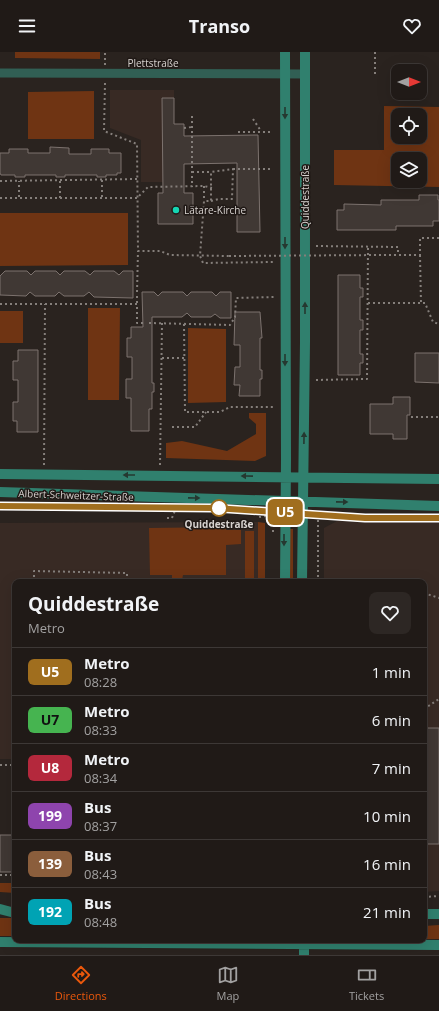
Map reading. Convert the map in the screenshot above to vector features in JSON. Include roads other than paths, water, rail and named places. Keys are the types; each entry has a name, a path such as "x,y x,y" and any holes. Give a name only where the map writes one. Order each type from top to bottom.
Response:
{"main road":[{"name":"Quiddestraße","path":"285,52 285,579"},
{"name":"Quiddestraße","path":"302,579 305,342 305,52"},
{"name":"Albert-Schweitzer-Straße","path":"0,474 439,479"},
{"name":"Albert-Schweitzer-Straße","path":"0,492 439,506"},
{"path":"0,909 12,912"},
{"path":"0,914 12,913"},
{"path":"427,914 439,914"},
{"path":"0,942 12,942"},
{"path":"285,955 286,943"},
{"path":"290,943 304,947 439,945"}],"street":[{"name":"Plettstraße","path":"0,73 305,74"}],"metro line":[{"name":"U5","path":"0,506 215,508 365,518 439,518"}],"place":[{"name":"Lätare-Kirche","path":"176,210"},
{"name":"Quiddestraße","path":"219,508"}]}
